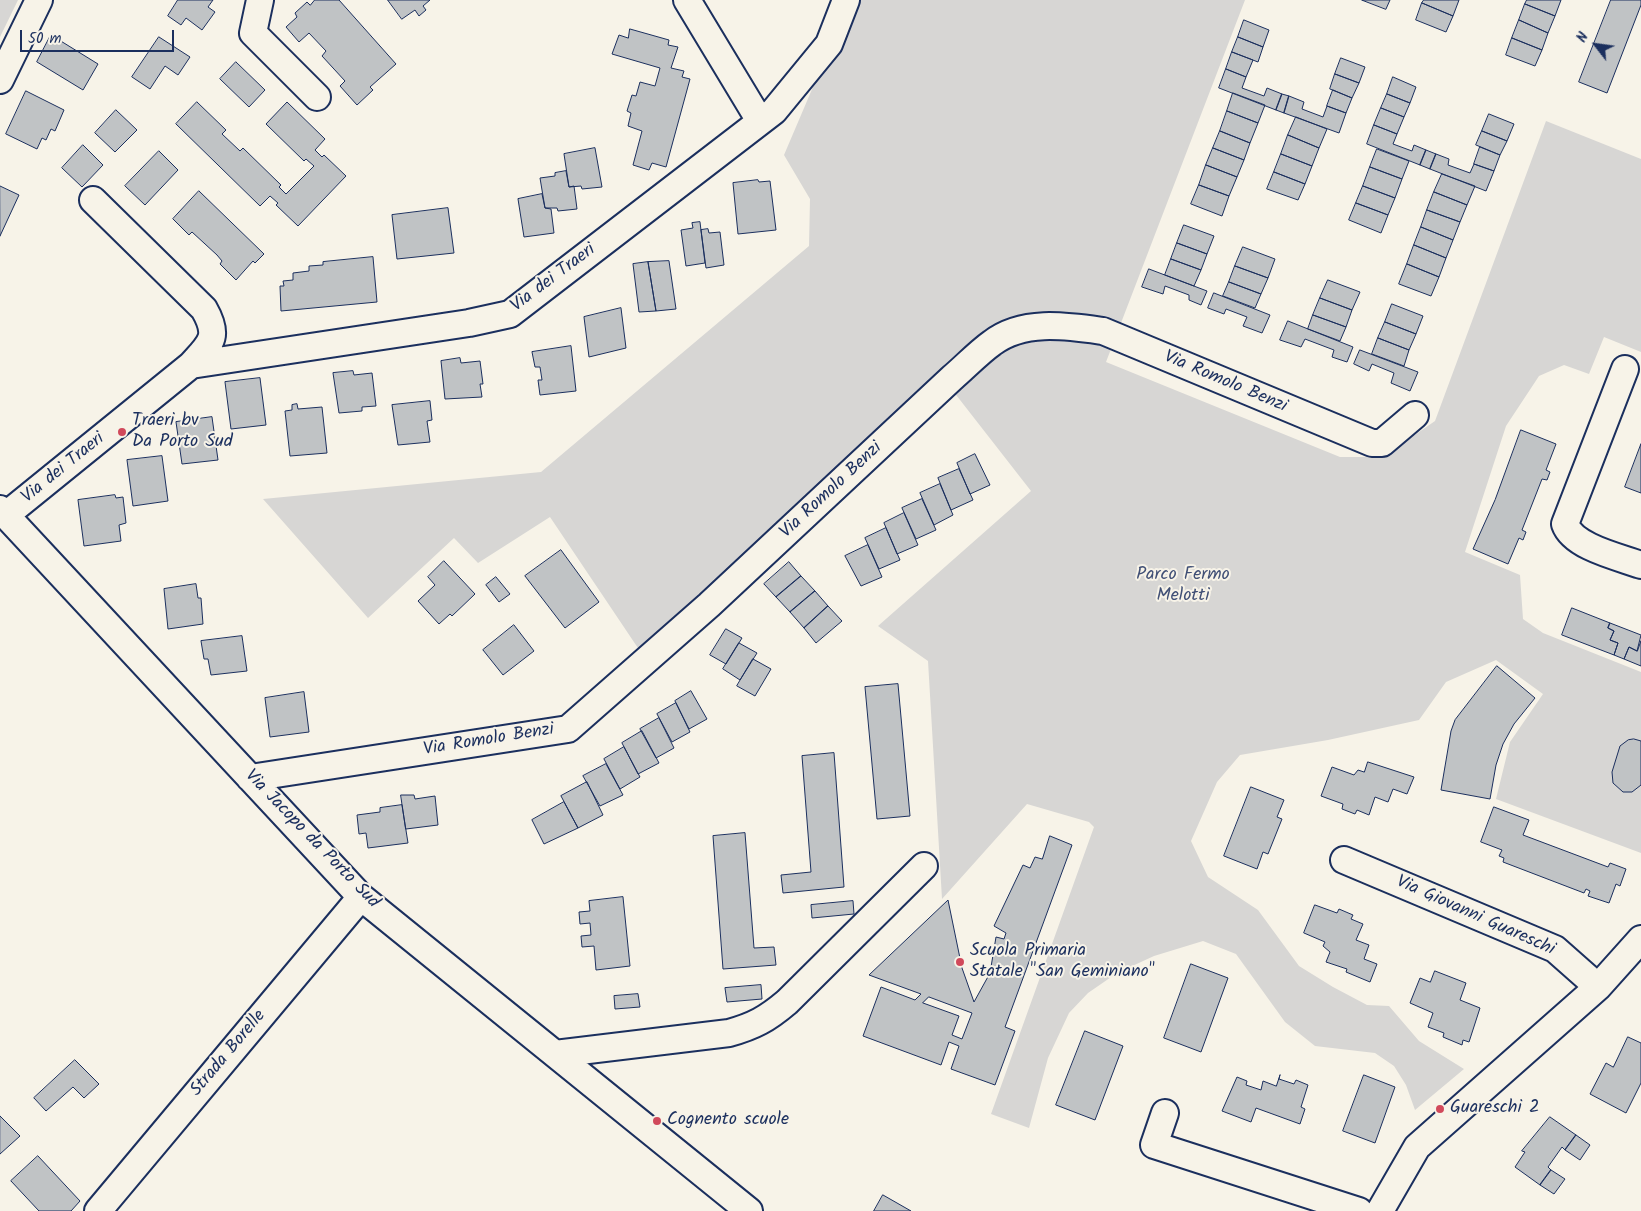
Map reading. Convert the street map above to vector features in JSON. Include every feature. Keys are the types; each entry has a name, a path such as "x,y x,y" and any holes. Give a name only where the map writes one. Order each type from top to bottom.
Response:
{"street":[{"path":"0,80 39,0"},
{"path":"260,0 253,32 317,97"},
{"path":"687,0 760,121"},
{"name":"Via dei Traeri","path":"191,365 469,323 510,314 774,112 829,44 846,0"},
{"name":"Via dei Traeri","path":"3,512 191,365 210,344 213,325 204,309 93,200"},
{"name":"Via Romolo Benzi","path":"250,778 568,729 710,605 952,378 993,342 1013,332 1037,326 1072,326 1103,331 1372,444 1382,442 1415,415"},
{"path":"1625,369 1565,524 1568,534 1578,541 1641,565"},
{"name":"Via Jacopo da Porto Sud","path":"3,512 361,897 749,1211"},
{"name":"Via Giovanni Guareschi","path":"1344,860 1555,949 1598,987"},
{"path":"555,1054 729,1033 753,1026 772,1015 787,1002 924,866"},
{"name":"Strada Borelle","path":"98,1211 361,897"},
{"path":"1380,1211 1417,1147 1598,987 1641,939"},
{"path":"1165,1113 1154,1146 1358,1211"}],"green space":[{"path":"0,0 18,0 0,37"},
{"name":"Parco Fermo Melotti","path":"850,0 1245,0 1106,362 1340,457 1383,457 1435,421 1546,121 1641,159 1641,352 1604,337 1589,374 1564,365 1539,376 1506,426 1465,552 1520,575 1523,619 1543,633 1641,672 1641,853 1496,799 1510,742 1543,694 1496,660 1446,682 1419,720 1328,740 1240,755 1217,782 1191,841 1208,877 1258,910 1299,966 1367,1005 1389,1006 1419,1041 1464,1069 1415,1110 1406,1085 1394,1066 1375,1053 1315,1046 1285,1022 1236,954 1203,941 1154,956 1117,973 1088,993 1069,1013 1048,1058 1029,1128 991,1114 1094,827 1089,822 1027,804 942,899 928,661 878,626 1031,491 946,382 642,654 550,517 478,563 454,538 368,618 263,499 541,472 809,246 810,199 784,155"}],"building":[{"path":"178,0 213,0 208,7 215,12 202,30 186,18 181,25 168,16"},
{"path":"315,0 339,0 396,64 370,87 373,90 357,105 340,86 345,81 322,56 326,51 309,33 299,42 286,27 297,17 295,13 307,2 310,5"},
{"path":"388,0 430,0 423,6 426,10 419,16 415,10 402,19"},
{"path":"1362,0 1390,0 1386,9"},
{"path":"1424,0 1459,0 1453,16 1422,3"},
{"path":"1527,0 1561,0 1555,16 1525,4"},
{"path":"1611,0 1641,0 1641,5 1607,93 1579,82"},
{"path":"1422,3 1453,16 1446,32 1416,20"},
{"path":"1525,4 1555,16 1548,33 1519,20"},
{"path":"1244,20 1269,30 1263,47 1238,37"},
{"path":"1519,20 1548,33 1542,50 1512,38"},
{"path":"630,29 669,40 668,45 678,47 671,68 684,71 682,77 690,79 666,167 652,163 649,170 633,165 642,131 628,126 631,113 627,111 632,95 636,96 640,82 655,86 660,68 612,54 619,35 628,38"},
{"path":"51,35 98,64 83,90 37,62"},
{"path":"159,37 190,57 178,75 165,66 150,89 132,77"},
{"path":"1238,37 1263,47 1258,62 1232,52"},
{"path":"1512,38 1542,50 1535,66 1506,55"},
{"path":"1232,52 1253,60 1246,77 1226,69"},
{"path":"1341,58 1365,67 1359,83 1335,74"},
{"path":"236,62 265,90 249,107 220,79"},
{"path":"1226,69 1246,77 1242,88 1264,96 1267,88 1282,94 1276,110 1219,88"},
{"path":"1335,74 1359,83 1352,98 1330,89"},
{"path":"1393,77 1416,87 1410,103 1387,94"},
{"path":"1333,90 1352,98 1346,113 1327,106"},
{"path":"26,91 64,110 55,131 51,129 46,140 42,138 37,149 6,134"},
{"path":"1233,93 1265,105 1258,123 1227,111"},
{"path":"1282,94 1289,96 1284,113 1276,110"},
{"path":"1387,94 1410,103 1404,117 1381,108"},
{"path":"1289,96 1304,102 1302,109 1323,117 1327,106 1346,113 1339,133 1284,113"},
{"path":"197,102 226,130 222,134 240,151 243,148 281,185 279,187 286,194 314,166 306,159 304,161 266,124 287,102 325,139 315,150 322,157 324,155 346,176 298,226 276,205 278,203 270,196 260,206 176,124"},
{"path":"1381,108 1404,117 1397,134 1374,125"},
{"path":"116,110 137,130 115,152 95,133"},
{"path":"1227,111 1258,123 1250,143 1220,131"},
{"path":"1489,114 1514,124 1507,141 1482,131"},
{"path":"1296,117 1327,129 1319,148 1288,135"},
{"path":"1374,125 1397,134 1393,144 1412,151 1414,145 1426,150 1420,165 1367,144"},
{"path":"1220,131 1250,143 1244,160 1213,148"},
{"path":"1482,131 1507,141 1500,155 1476,145"},
{"path":"1288,135 1319,148 1312,166 1281,154"},
{"path":"83,145 103,165 82,187 62,168"},
{"path":"1480,147 1500,155 1494,171 1474,164"},
{"path":"595,148 602,187 582,189 581,186 569,187 564,154"},
{"path":"1213,148 1244,160 1237,177 1206,165"},
{"path":"1377,149 1409,161 1402,179 1370,167"},
{"path":"1426,150 1436,154 1430,169 1420,165"},
{"path":"159,151 178,170 145,205 125,186"},
{"path":"1281,154 1312,166 1305,184 1274,172"},
{"path":"1436,154 1449,159 1448,165 1470,173 1474,164 1494,171 1486,191 1430,169"},
{"path":"1206,165 1237,177 1229,196 1199,185"},
{"path":"1370,167 1402,179 1395,198 1363,186"},
{"path":"566,171 569,187 574,186 577,209 558,211 557,208 545,208 540,178 555,176 555,173"},
{"path":"1274,172 1305,184 1298,200 1267,189"},
{"path":"1442,174 1475,186 1467,205 1434,192"},
{"path":"758,180 759,182 770,181 776,230 738,234 733,183"},
{"path":"1199,185 1229,196 1222,216 1191,204"},
{"path":"0,186 19,195 0,236"},
{"path":"1363,186 1395,198 1388,215 1356,203"},
{"path":"199,191 264,254 255,263 253,261 236,280 220,264 222,261 217,255 192,232 189,235 173,219"},
{"path":"1434,192 1467,205 1460,222 1427,210"},
{"path":"542,194 545,208 551,209 554,233 524,237 518,199"},
{"path":"1356,203 1388,215 1381,233 1349,220"},
{"path":"448,208 454,253 397,259 392,215"},
{"path":"1427,210 1460,222 1453,240 1421,227"},
{"path":"700,222 705,263 686,266 681,230 693,228 692,223"},
{"path":"1184,225 1214,236 1207,254 1177,243"},
{"path":"1421,227 1453,240 1446,258 1414,245"},
{"path":"708,229 709,233 720,232 724,265 706,268 701,230"},
{"path":"1177,243 1207,254 1201,270 1171,259"},
{"path":"1414,245 1446,258 1439,277 1407,264"},
{"path":"1243,247 1275,259 1268,278 1235,266"},
{"path":"373,257 377,302 281,311 280,286 284,286 283,281 293,280 293,273 309,271 309,266 323,265 323,262"},
{"path":"1171,259 1201,270 1194,286 1165,275"},
{"path":"669,261 676,309 656,311 648,262"},
{"path":"648,262 656,311 639,312 633,264"},
{"path":"1407,264 1439,277 1431,296 1399,284"},
{"path":"1235,266 1268,278 1261,294 1229,282"},
{"path":"1149,269 1207,291 1201,305 1189,300 1189,295 1165,286 1163,294 1142,287"},
{"path":"1328,280 1360,292 1352,310 1320,298"},
{"path":"1229,282 1261,294 1255,308 1223,296"},
{"path":"1214,293 1270,315 1262,333 1243,326 1247,317 1226,309 1224,314 1208,308"},
{"path":"1320,298 1352,310 1346,327 1313,315"},
{"path":"1392,304 1423,316 1416,334 1385,322"},
{"path":"621,308 626,348 589,357 584,317"},
{"path":"1313,315 1346,327 1340,341 1308,329"},
{"path":"1288,321 1353,347 1347,362 1332,357 1334,350 1305,339 1301,347 1280,340"},
{"path":"1385,322 1416,334 1409,350 1378,338"},
{"path":"1378,338 1409,350 1404,366 1372,354"},
{"path":"571,346 576,391 540,395 538,380 542,380 540,367 535,367 532,352"},
{"path":"1360,350 1418,372 1410,391 1391,383 1394,373 1372,364 1369,371 1354,364"},
{"path":"460,358 461,363 480,361 483,384 480,384 482,397 445,399 441,361"},
{"path":"353,371 354,375 372,373 376,406 362,407 362,411 339,413 333,373"},
{"path":"260,378 266,425 231,429 225,382"},
{"path":"430,401 432,420 427,421 430,442 398,445 392,405"},
{"path":"297,404 298,409 322,407 327,453 290,456 285,411 292,410 292,405"},
{"path":"212,417 218,460 182,464 176,422"},
{"path":"1521,430 1556,444 1546,470 1550,472 1547,480 1542,479 1522,530 1526,532 1523,540 1519,538 1508,564 1473,549 1495,500"},
{"path":"1641,444 1641,493 1625,487"},
{"path":"975,454 990,485 970,494 957,463"},
{"path":"162,456 168,501 133,506 127,460"},
{"path":"959,469 973,500 951,510 938,478"},
{"path":"940,484 953,515 934,525 920,493"},
{"path":"115,495 116,498 123,497 126,523 119,525 121,541 84,546 78,500"},
{"path":"922,499 936,530 916,539 902,508"},
{"path":"904,513 918,545 897,554 884,523"},
{"path":"886,528 900,560 879,569 865,538"},
{"path":"868,545 882,577 861,586 845,556"},
{"path":"561,550 599,602 565,628 525,576"},
{"path":"444,561 475,594 452,616 450,614 439,624 418,601 435,585 428,577"},
{"path":"789,562 801,576 776,597 764,584"},
{"path":"801,576 815,591 790,612 776,597"},
{"path":"496,577 510,594 499,602 486,585"},
{"path":"196,584 198,598 201,598 203,624 168,629 164,589"},
{"path":"815,591 828,606 804,628 790,612"},
{"path":"828,606 842,621 816,643 804,628"},
{"path":"1572,608 1610,623 1608,628 1614,631 1610,640 1618,643 1614,655 1562,635"},
{"path":"1610,623 1641,635 1637,651 1629,647 1624,659 1614,655 1618,643 1610,640 1614,631 1608,628"},
{"path":"514,625 534,651 503,675 483,650"},
{"path":"726,629 742,638 726,664 710,655"},
{"path":"242,636 247,671 211,675 208,659 204,659 201,641"},
{"path":"1641,641 1641,666 1624,659 1629,647 1637,651"},
{"path":"739,643 757,653 740,680 723,669"},
{"path":"753,659 771,669 755,696 737,686"},
{"path":"1497,666 1535,698 1514,724 1503,744 1496,765 1490,799 1441,790 1451,731 1455,720"},
{"path":"898,684 910,816 877,819 865,687"},
{"path":"691,691 707,719 689,729 675,701"},
{"path":"304,692 309,732 270,737 265,698"},
{"path":"676,703 690,732 672,742 657,714"},
{"path":"659,718 674,748 656,758 640,729"},
{"path":"642,731 659,763 638,774 622,743"},
{"path":"1628,740 1641,741 1641,785 1632,792 1623,792 1613,783 1612,772 1620,746"},
{"path":"624,747 640,777 620,789 604,759"},
{"path":"834,753 844,887 783,893 781,875 811,872 802,756"},
{"path":"1368,762 1414,777 1407,794 1393,789 1388,802 1375,797 1369,815 1357,810 1355,814 1342,809 1343,804 1321,796 1332,767 1354,775 1358,770 1364,772"},
{"path":"606,764 623,795 600,806 583,776"},
{"path":"587,782 603,815 578,828 561,796"},
{"path":"1251,787 1284,800 1277,817 1282,819 1268,854 1263,852 1257,869 1224,856"},
{"path":"401,795 414,795 415,799 435,796 438,825 406,829"},
{"path":"564,802 578,828 544,844 532,820"},
{"path":"402,805 408,843 368,848 366,833 359,834 357,815 380,812 380,808"},
{"path":"1494,807 1529,820 1523,835 1608,867 1610,863 1626,869 1620,886 1616,884 1609,903 1588,896 1590,891 1586,889 1584,893 1503,862 1504,858 1499,856 1502,850 1481,842"},
{"path":"745,833 754,948 774,947 776,965 723,969 713,836"},
{"path":"1050,836 1072,845 1005,1027 1015,1031 995,1085 951,1069 959,1046 949,1042 941,1065 863,1036 881,987 915,1000 921,994 869,975 948,900 962,968 974,1002 990,973 996,937 1004,939 1006,933 994,926 1023,865 1030,868 1035,857 1042,859","holes":["929,997 972,1013 962,1039 952,1035 959,1016 923,1003"]},
{"path":"623,897 630,966 596,970 594,946 582,947 581,936 591,935 590,923 580,924 579,912 590,911 589,901"},
{"path":"853,901 854,914 812,918 811,905"},
{"path":"1315,905 1337,913 1339,909 1353,915 1351,919 1363,924 1356,940 1369,945 1364,959 1377,964 1370,982 1346,972 1347,969 1326,962 1330,952 1323,946 1325,942 1304,933"},
{"path":"1191,964 1228,978 1201,1052 1164,1038"},
{"path":"1435,971 1466,983 1460,1000 1480,1008 1469,1042 1463,1040 1462,1045 1443,1037 1444,1033 1428,1027 1433,1013 1410,1003 1420,978 1430,982"},
{"path":"761,985 762,999 727,1002 725,988"},
{"path":"638,994 640,1007 615,1009 614,996"},
{"path":"1085,1031 1123,1046 1095,1120 1056,1105"},
{"path":"1628,1037 1641,1043 1641,1083 1626,1113 1590,1094 1606,1063 1613,1067"},
{"path":"75,1060 99,1084 84,1098 73,1087 46,1111 34,1098"},
{"path":"1280,1075 1279,1079 1294,1084 1296,1080 1308,1085 1301,1107 1305,1109 1300,1124 1256,1108 1251,1122 1222,1111 1237,1077 1247,1081 1246,1085 1261,1090 1263,1081 1276,1086"},
{"path":"1364,1075 1395,1087 1375,1143 1343,1131"},
{"path":"0,1116 20,1136 0,1154"},
{"path":"1550,1117 1576,1135 1565,1150 1562,1147 1548,1167 1551,1170 1540,1185 1515,1167 1525,1152 1522,1151"},
{"path":"1576,1135 1590,1145 1580,1160 1565,1150"},
{"path":"38,1156 80,1201 71,1211 39,1211 11,1181"},
{"path":"1551,1170 1565,1179 1554,1194 1540,1185"},
{"path":"883,1195 911,1211 874,1211"}],"place":[{"name":"Traeri bv Da Porto Sud","path":"122,432"},
{"name":"Scuola Primaria Statale \"San Geminiano\"","path":"960,962"},
{"name":"Guareschi 2","path":"1440,1109"},
{"name":"Cognento scuole","path":"657,1121"}]}
